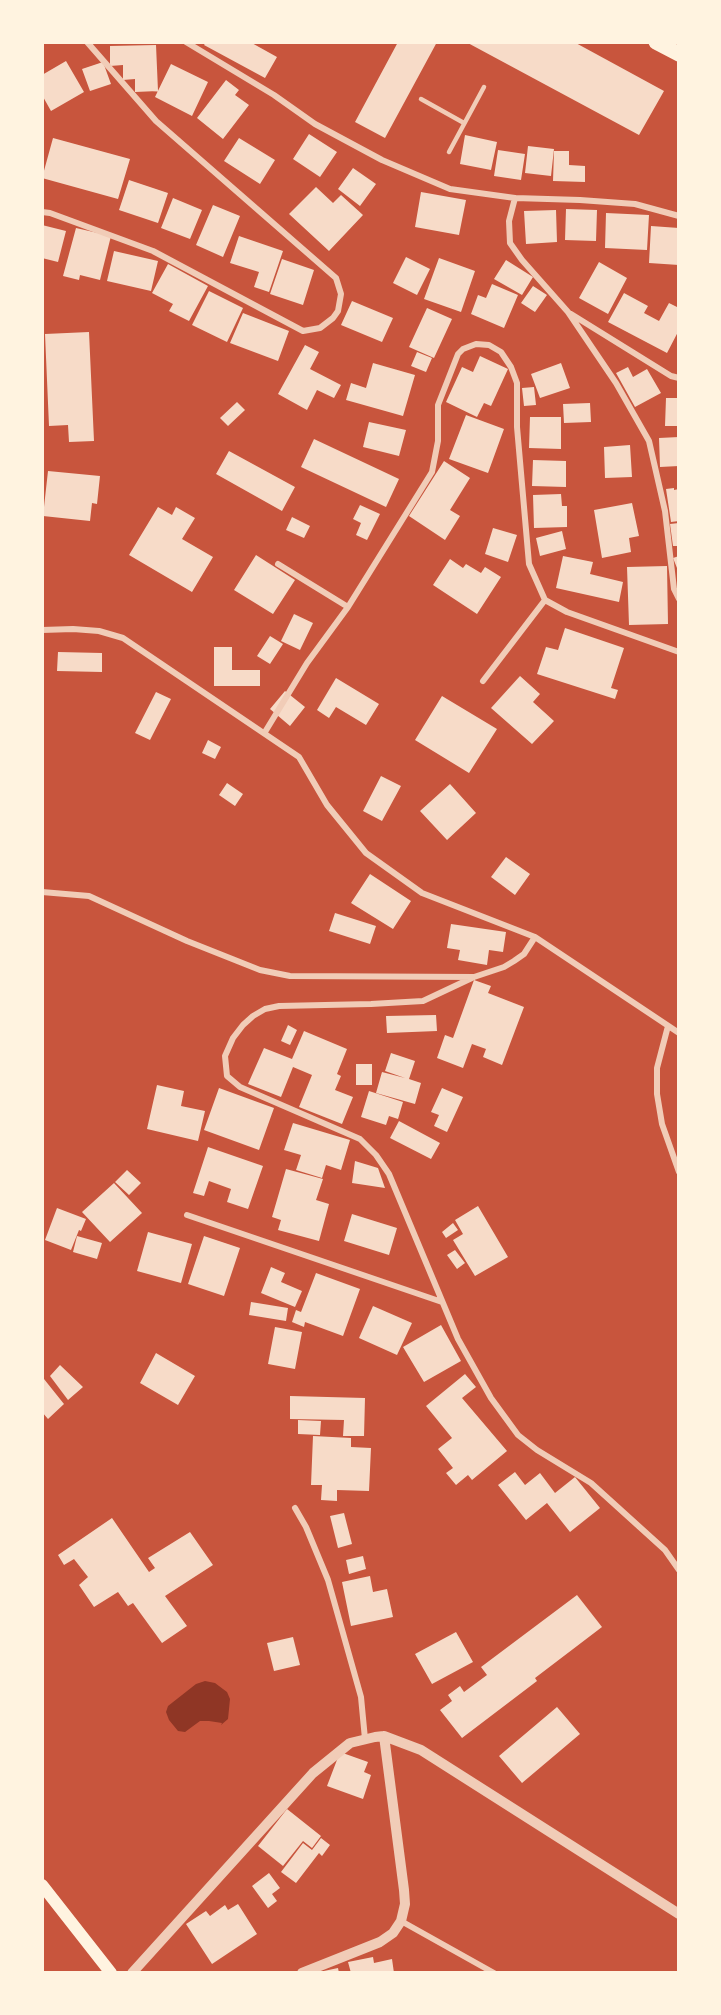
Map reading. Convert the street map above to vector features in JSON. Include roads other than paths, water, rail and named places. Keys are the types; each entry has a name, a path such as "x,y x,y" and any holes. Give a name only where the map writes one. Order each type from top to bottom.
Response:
{"main road":[{"path":"656,42 679,54"},
{"path":"42,1885 111,1973"}],"street":[{"path":"42,212 153,250 303,331 320,328 338,311 341,294 336,278 156,121 87,42"},
{"path":"186,42 274,95 315,124 382,160 450,189 514,198 635,204 679,216"},
{"path":"514,198 509,221 510,243 568,312 616,383 649,441 665,511 674,589 679,599"},
{"path":"568,312 671,376 679,378"},
{"path":"265,732 307,663 348,607 432,472 438,441 438,405 454,360 463,349 476,344 489,345 501,352 511,367 517,383 517,427 529,564 545,600 567,612 679,652"},
{"path":"278,564 348,607"},
{"path":"483,681 545,600"},
{"path":"42,630 99,631 123,638 299,757 327,805 366,854 422,893 536,937 679,1033"},
{"path":"42,892 89,896 187,941 260,970 290,976 474,977"},
{"path":"536,937 524,954 504,967 474,977 423,1001 279,1006 265,1009 243,1025 228,1046 225,1056 226,1076 240,1087 360,1139 376,1155 389,1174 458,1339 491,1398 518,1435 537,1450 591,1483 665,1550 679,1570"},
{"path":"668,1026 657,1068 657,1094 662,1124 679,1172"},
{"path":"187,1215 442,1302"},
{"path":"296,1508 328,1580 361,1697 365,1739"},
{"path":"302,1973 380,1942 393,1933 401,1921 405,1905 404,1890 384,1736"},
{"path":"132,1973 313,1773 350,1743 384,1736 421,1750 679,1914"},
{"path":"401,1921 494,1973"}],"lane":[{"path":"448,152 484,87"},
{"path":"421,99 464,123"}]}
